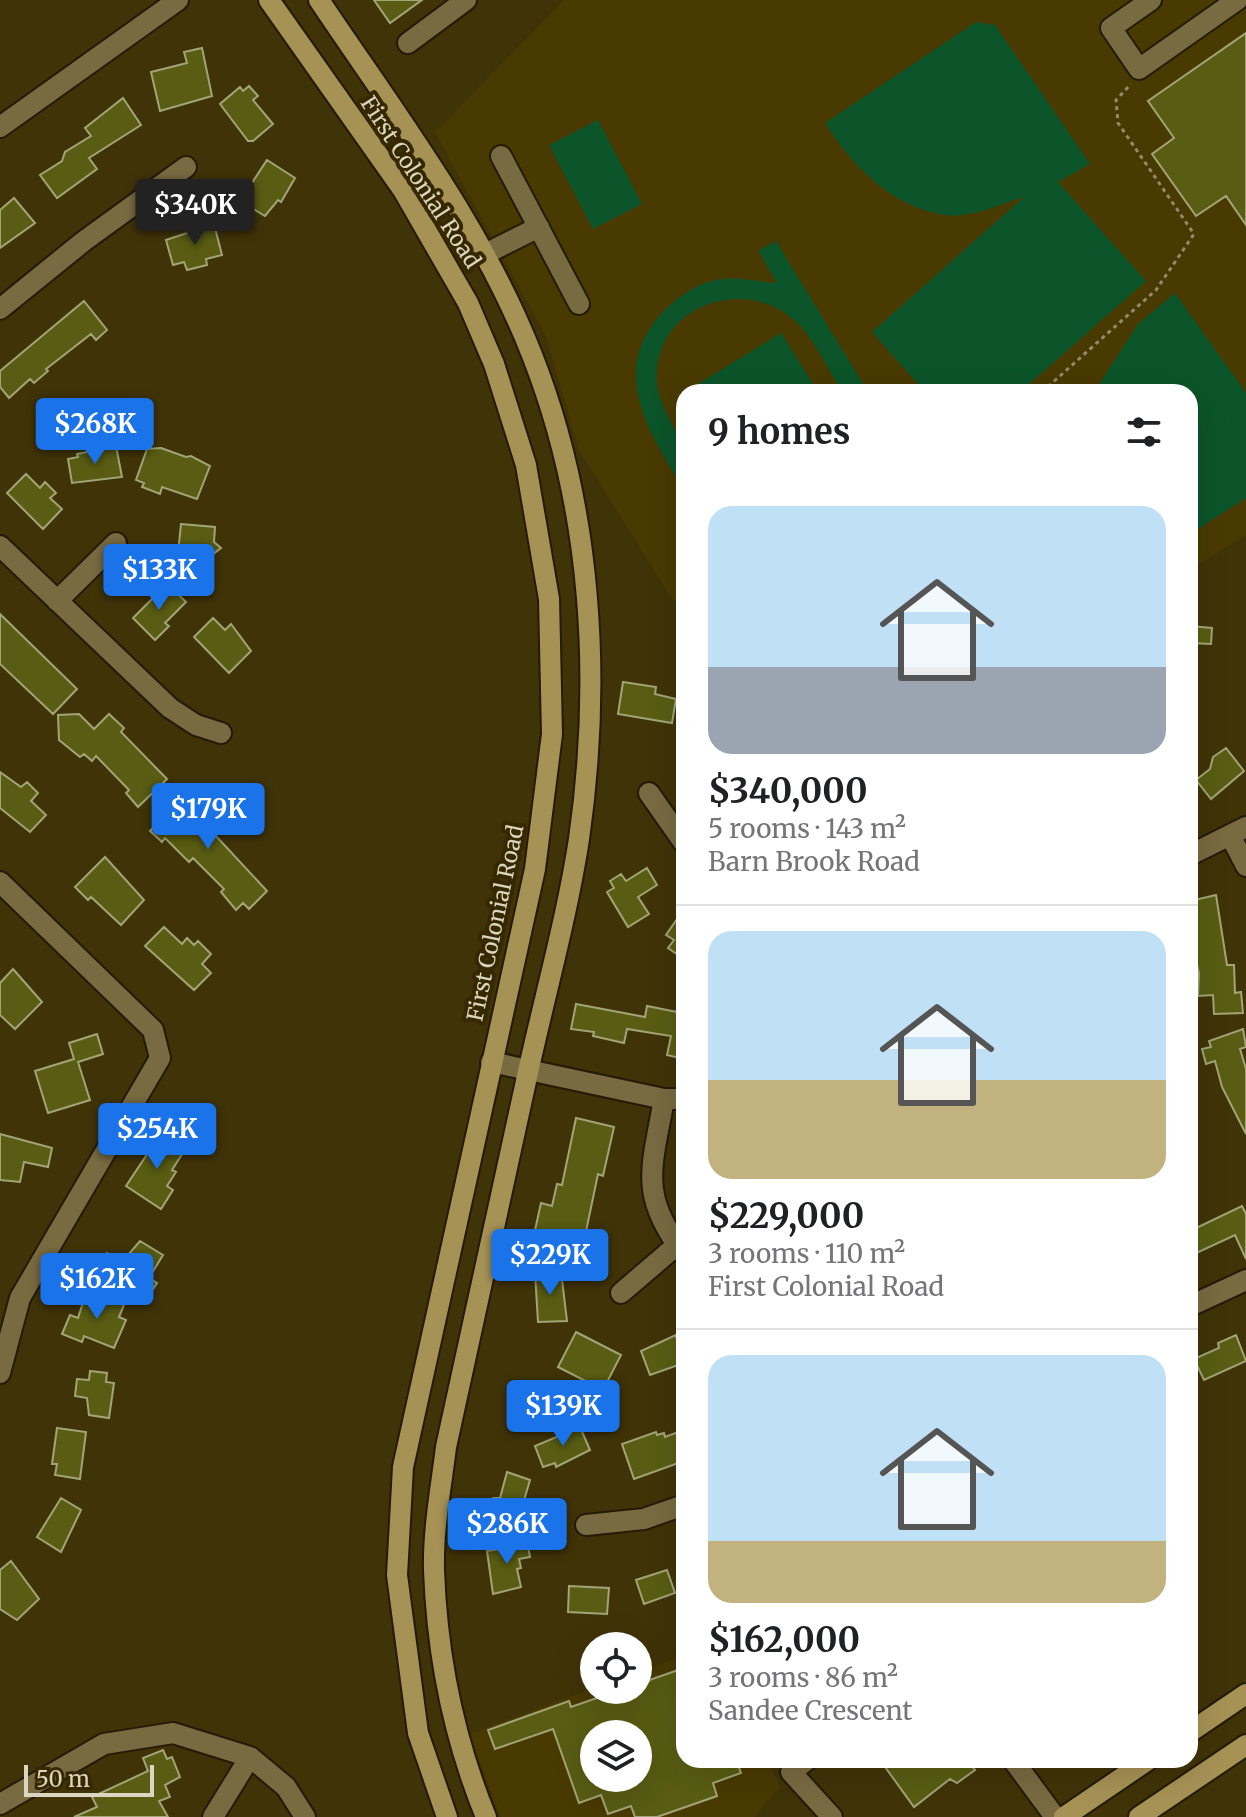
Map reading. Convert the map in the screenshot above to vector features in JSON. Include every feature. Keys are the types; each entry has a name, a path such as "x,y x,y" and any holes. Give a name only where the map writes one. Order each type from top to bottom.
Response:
{"main road":[{"name":"First Colonial Road","path":"269,0 403,190 468,303 494,364 526,465 540,529 553,666 552,734 535,869 403,1467 397,1575 418,1733 447,1817"},
{"name":"First Colonial Road","path":"319,0 422,148 485,254 533,355 561,449 587,589 592,711 579,840 446,1447 436,1523 434,1570 445,1679 467,1770 486,1817"},
{"path":"1198,1727 1246,1694"},
{"path":"1139,1817 1246,1745"},
{"path":"1064,1817 1136,1768"}],"street":[{"path":"0,127 178,0"},
{"path":"408,43 466,0"},
{"path":"1151,0 1111,28 1139,69 1237,0"},
{"path":"501,156 579,304"},
{"path":"0,309 84,241 186,167"},
{"path":"485,254 539,227"},
{"path":"57,601 116,543"},
{"path":"0,546 170,708 196,725 221,733"},
{"path":"649,793 676,832"},
{"path":"1198,851 1238,832 1246,866"},
{"path":"0,882 153,1030 160,1058 20,1298 0,1373"},
{"path":"491,1062 674,1099 649,1180 655,1208 676,1243"},
{"path":"621,1293 676,1253"},
{"path":"1198,1302 1246,1280"},
{"path":"586,1525 644,1519 676,1508"},
{"path":"0,1804 104,1744 173,1733 250,1757 286,1787 305,1817"},
{"path":"213,1817 250,1757"},
{"path":"796,1768 791,1772 832,1817"},
{"path":"1019,1768 1055,1817"}],"path":[{"path":"1051,384 1156,290 1194,234 1118,123 1116,100 1139,69"}],"shaded area":[{"path":"564,0 1246,0 1246,535 1198,565 1198,384 676,384 676,605 579,450 546,337 435,132"},
{"path":"676,1658 676,1768 772,1768 780,1787 754,1817 501,1817 469,1734 580,1693 580,1704 652,1704 652,1667"}],"green space":[{"path":"976,22 995,25 1090,164 1058,182 1146,281 1029,384 918,384 872,332 1024,197 965,215 926,211 891,194 861,169 825,123"},
{"path":"598,120 642,204 593,229 549,145"},
{"path":"776,241 863,384 837,384 803,329 785,313 747,299 708,304 676,325 665,341 658,361 657,385 676,433 676,477 657,445 639,399 636,376 639,353 649,330 668,307 700,285 729,279 777,283 758,251"},
{"path":"1175,293 1246,393 1246,498 1198,529 1198,384 1099,384 1138,324"},
{"path":"781,333 813,384 698,384"}],"building":[{"path":"374,0 422,0 390,23"},
{"path":"1246,33 1246,225 1226,196 1196,216 1152,154 1174,138 1148,101"},
{"path":"202,48 212,96 160,111 151,72 187,63 184,52"},
{"path":"249,86 258,96 253,100 273,124 253,141 248,141 220,104 240,87 243,91"},
{"path":"123,98 141,125 89,158 97,169 57,198 40,175 62,161 65,152 91,136 85,128"},
{"path":"267,160 295,178 281,202 278,200 265,216 240,201"},
{"path":"14,198 35,223 0,248 0,210"},
{"path":"214,224 222,255 206,259 207,265 187,270 184,262 173,265 166,240"},
{"path":"84,301 107,330 96,340 91,334 46,369 48,371 34,383 30,379 9,398 0,387 0,371"},
{"path":"116,446 122,477 72,483 68,459 78,457 77,454"},
{"path":"161,448 191,456 210,466 197,499 162,487 160,494 142,487 144,483 136,480 147,449"},
{"path":"26,474 40,488 45,482 56,493 50,498 62,509 43,529 7,493"},
{"path":"181,524 215,527 214,542 221,548 212,555 211,565 205,564 204,575 176,573"},
{"path":"167,584 186,602 165,623 169,626 155,640 133,618"},
{"path":"0,614 77,689 53,714 0,664"},
{"path":"213,618 225,630 231,624 251,651 229,673 194,637"},
{"path":"1198,627 1212,628 1211,644 1198,643"},
{"path":"623,682 656,687 655,694 676,699 672,723 618,714"},
{"path":"79,714 94,729 109,714 124,728 121,732 167,779 138,807 126,793 129,790 96,756 92,761 84,754 80,757 59,740 58,715"},
{"path":"1226,748 1244,771 1211,799 1198,778 1210,769 1213,757"},
{"path":"0,772 21,787 27,782 38,793 31,801 46,815 30,832 0,808"},
{"path":"190,790 205,804 198,812 220,830 215,835 267,891 249,909 243,903 236,910 221,892 224,889 193,858 189,862 165,838 162,842 150,831"},
{"path":"105,857 144,900 121,925 91,897 88,900 75,887"},
{"path":"647,868 657,885 638,897 649,914 628,927 607,892 614,888 610,881 621,874 626,881"},
{"path":"1216,895 1227,965 1234,965 1235,993 1241,992 1243,1013 1214,1014 1213,995 1198,996 1198,899"},
{"path":"676,921 676,954 668,948 674,940 666,935"},
{"path":"164,927 182,944 187,938 194,945 198,941 211,954 202,964 211,973 194,990 145,946"},
{"path":"13,969 42,1002 15,1029 0,1015 0,983"},
{"path":"576,1004 645,1017 647,1006 676,1012 676,1057 667,1055 671,1036 627,1029 624,1043 593,1036 594,1032 571,1029"},
{"path":"1243,1029 1246,1047 1240,1049 1246,1069 1246,1134 1222,1087 1215,1061 1206,1064 1202,1049 1211,1047 1209,1041"},
{"path":"97,1034 103,1054 78,1062 90,1100 48,1113 35,1071 74,1059 69,1043"},
{"path":"576,1118 614,1127 603,1176 598,1174 584,1241 535,1230 541,1203 552,1206 557,1184 562,1185"},
{"path":"162,1132 186,1148 172,1170 176,1172 167,1186 173,1190 161,1209 126,1186"},
{"path":"0,1134 52,1148 48,1167 24,1162 20,1182 0,1180"},
{"path":"1242,1206 1246,1214 1246,1259 1235,1235 1198,1252 1198,1227"},
{"path":"140,1241 163,1255 149,1278 157,1283 148,1297 98,1268 107,1253 122,1262"},
{"path":"561,1271 567,1321 538,1322 535,1273"},
{"path":"87,1290 124,1305 119,1317 126,1320 114,1348 84,1336 82,1342 62,1334 70,1315 78,1318"},
{"path":"576,1332 621,1355 603,1390 558,1367"},
{"path":"676,1335 676,1366 650,1375 641,1351"},
{"path":"1236,1335 1246,1361 1204,1380 1198,1367 1198,1357 1219,1348 1218,1343"},
{"path":"90,1371 107,1373 106,1382 114,1383 109,1418 89,1415 87,1398 75,1396 77,1379 89,1380"},
{"path":"580,1427 590,1450 556,1467 555,1463 543,1467 535,1446"},
{"path":"57,1428 86,1432 80,1479 55,1475 57,1464 52,1464"},
{"path":"656,1432 657,1435 664,1433 665,1437 676,1433 676,1464 634,1479 622,1444"},
{"path":"507,1472 530,1480 518,1521 490,1512 493,1498 500,1498"},
{"path":"61,1498 81,1510 61,1552 37,1537"},
{"path":"527,1541 530,1557 519,1559 521,1568 517,1569 521,1587 493,1594 487,1551 501,1549 500,1545"},
{"path":"11,1561 39,1599 17,1620 0,1609 0,1570"},
{"path":"667,1570 675,1593 644,1604 636,1580"},
{"path":"569,1586 609,1588 607,1614 568,1612"},
{"path":"676,1671 676,1768 739,1768 741,1773 713,1783 717,1796 657,1817 635,1817 631,1806 608,1814 601,1795 579,1803 553,1729 495,1749 488,1730 569,1701 571,1707 580,1704 652,1704 652,1679"},
{"path":"163,1750 167,1759 172,1757 180,1777 165,1785 170,1797 159,1801 168,1817 74,1817 97,1807 92,1797 148,1771 143,1758"},
{"path":"886,1768 975,1770 957,1783 950,1779 914,1807"}]}
